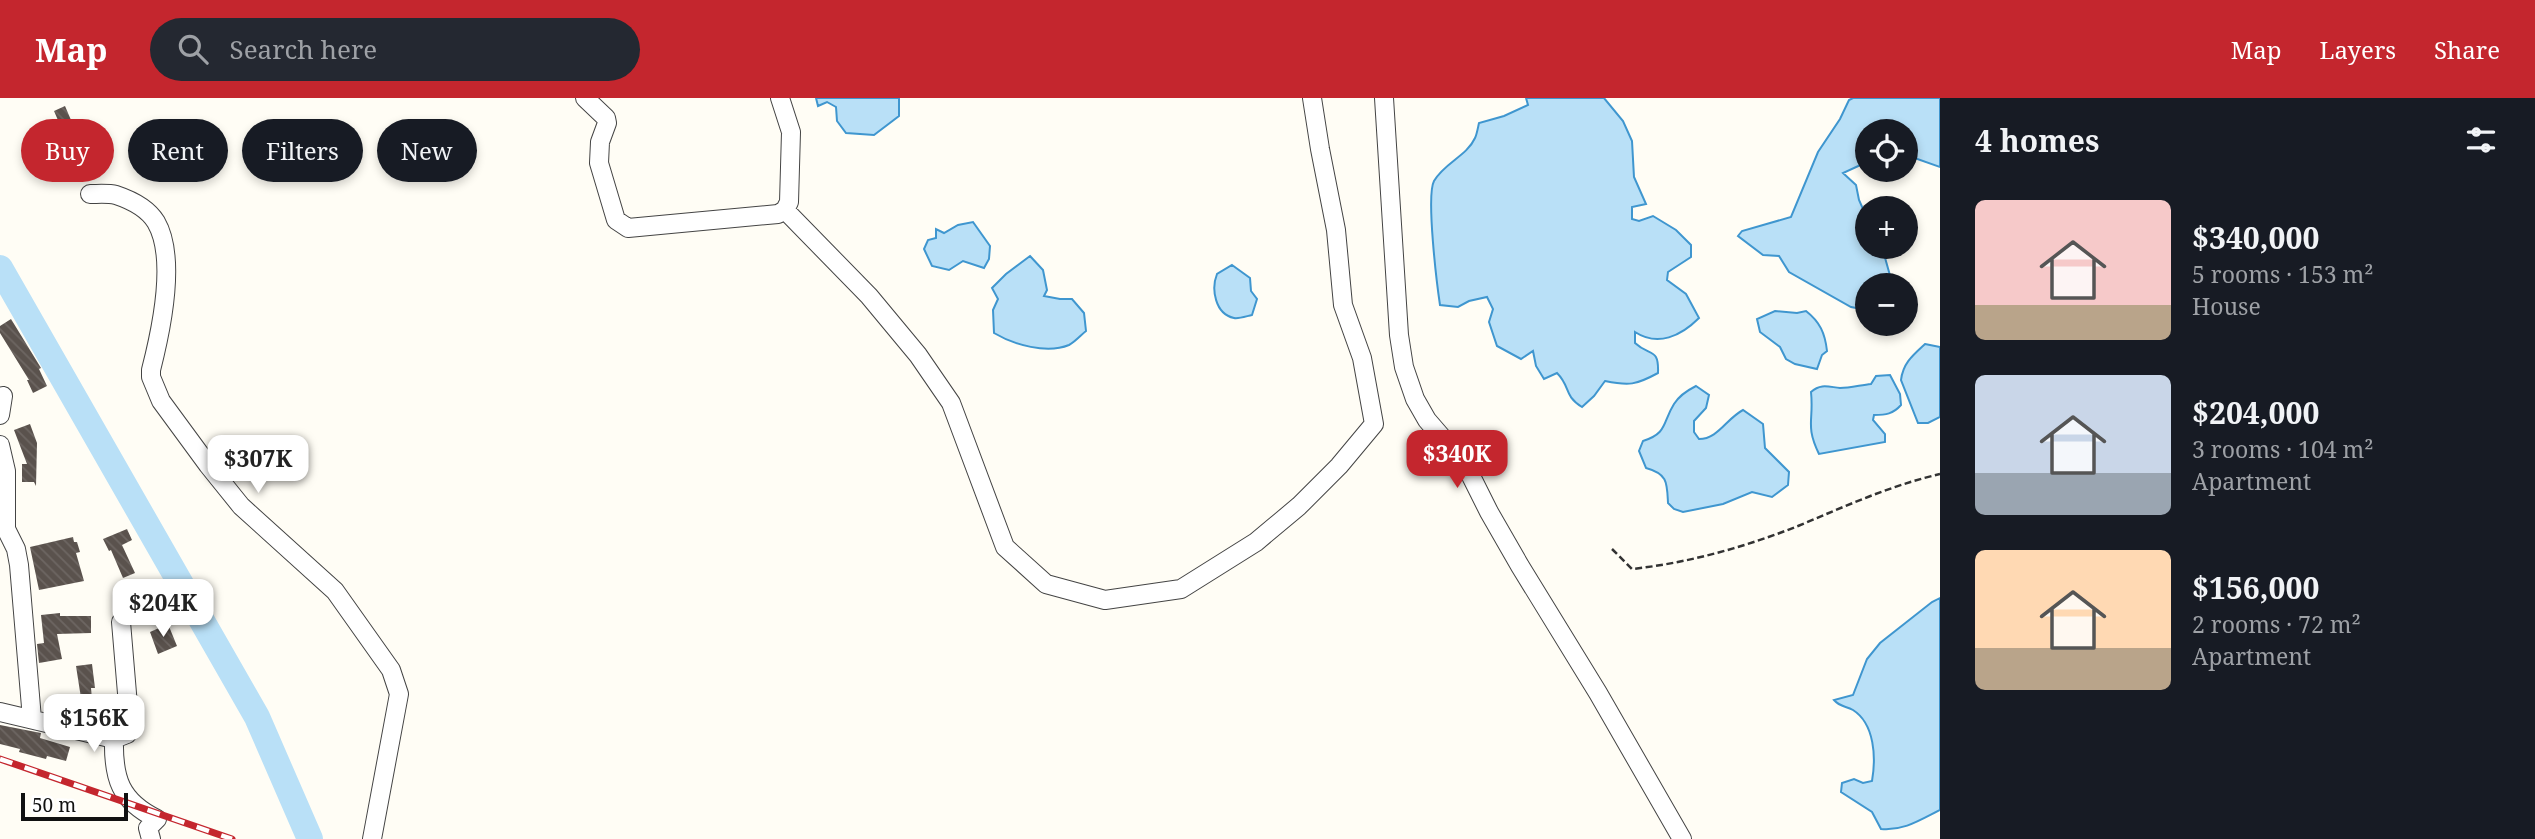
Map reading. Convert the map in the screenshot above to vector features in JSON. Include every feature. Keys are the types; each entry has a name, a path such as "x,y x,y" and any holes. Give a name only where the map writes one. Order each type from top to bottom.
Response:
{"street":[{"path":"586,98 606,118 607,123 600,142 599,163 616,220 628,228 778,214 785,209 789,202 791,132 780,98"},
{"path":"785,209 869,296 918,355 951,403 1005,547 1046,584 1105,600 1181,590 1256,542 1299,506 1339,466 1374,424 1362,358 1343,305 1336,230 1312,98"},
{"path":"1384,98 1399,335 1404,367 1416,399 1427,420 1465,464 1501,534 1598,693 1682,839"},
{"path":"90,194 114,194 130,201 154,219 160,231 166,275 163,313 150,370 161,401 241,506 335,591 391,670 400,694 372,839"},
{"path":"0,415 2,396"},
{"path":"0,445 6,471 3,529 19,565 32,719"},
{"path":"0,712 114,739 127,734 130,729 121,622"},
{"path":"114,739 116,778 134,806 157,819 148,828 151,839"}],"path":[{"path":"1612,549 1632,569 1663,566 1708,556 1797,526 1866,496 1940,474"}],"water":[{"path":"816,98 899,98 899,116 874,135 846,133 837,121 836,107 827,102 818,106"},
{"path":"1526,98 1604,98 1623,121 1632,141 1634,177 1646,204 1632,207 1632,219 1639,221 1653,216 1676,230 1691,245 1691,257 1668,272 1667,280 1686,294 1699,318 1685,330 1661,339 1652,339 1635,332 1635,343 1657,359 1658,373 1632,383 1605,381 1582,407 1569,395 1557,373 1544,379 1536,366 1533,351 1521,359 1497,346 1489,322 1493,309 1487,297 1458,307 1440,305 1431,204 1434,181 1443,169 1471,144 1479,123 1528,105"},
{"path":"1940,98 1940,167 1918,159 1918,119 1855,119 1855,168 1843,173 1856,185 1858,196 1855,196 1855,259 1885,259 1889,273 1855,273 1855,308 1789,272 1779,256 1763,255 1738,236 1742,231 1791,217 1818,152 1849,100"},
{"path":"973,222 990,246 989,259 984,268 963,261 949,270 932,266 924,249 928,240 936,238 936,229 944,233 958,225"},
{"path":"1030,256 1043,270 1047,290 1044,296 1072,299 1084,313 1086,331 1069,345 1051,349 1031,347 994,333 993,310 998,299 992,288"},
{"path":"1232,265 1250,278 1251,291 1257,299 1252,315 1236,318 1228,316 1222,312 1216,300 1214,287 1217,274"},
{"path":"1775,311 1806,311 1815,319 1823,333 1827,351 1822,355 1817,369 1786,359 1780,347 1760,332 1757,319"},
{"path":"1925,344 1940,347 1940,417 1928,423 1918,423 1901,380 1906,364"},
{"path":"1890,375 1900,394 1901,405 1889,413 1874,415 1873,420 1885,434 1885,442 1819,454 1811,429 1811,392 1822,387 1844,388 1871,384 1876,376"},
{"path":"1696,386 1709,395 1706,408 1694,421 1694,432 1699,439 1712,436 1743,410 1763,424 1765,448 1789,472 1788,485 1772,497 1752,492 1723,504 1683,512 1668,503 1665,480 1659,473 1646,468 1639,451 1643,441 1661,431 1678,398"},
{"path":"1940,598 1940,810 1905,827 1881,829 1872,812 1841,792 1842,783 1854,779 1863,783 1872,781 1874,752 1870,733 1860,716 1834,700 1853,695 1867,659 1880,643"}],"building":[{"path":"65,106 71,119 57,119 54,111"},
{"path":"11,319 41,368 39,369 47,386 33,393 29,380 0,333 0,326"},
{"path":"30,424 37,443 36,486 34,482 22,482 22,464 27,464 14,430"},
{"path":"127,529 132,540 122,545 135,573 123,578 103,539"},
{"path":"73,537 80,552 76,553 84,581 39,590 30,547"},
{"path":"60,613 60,616 91,616 91,633 57,634 62,659 39,663 37,644 44,643 41,615"},
{"path":"168,624 177,646 158,654 150,632"},
{"path":"92,664 95,688 91,688 93,710 83,711 76,666"},
{"path":"0,725 41,733 40,738 70,747 66,761 47,756 46,759 0,744"}],"waterway":[{"path":"0,268 257,717 310,839"}],"railway":[{"path":"0,759 232,839"}]}
